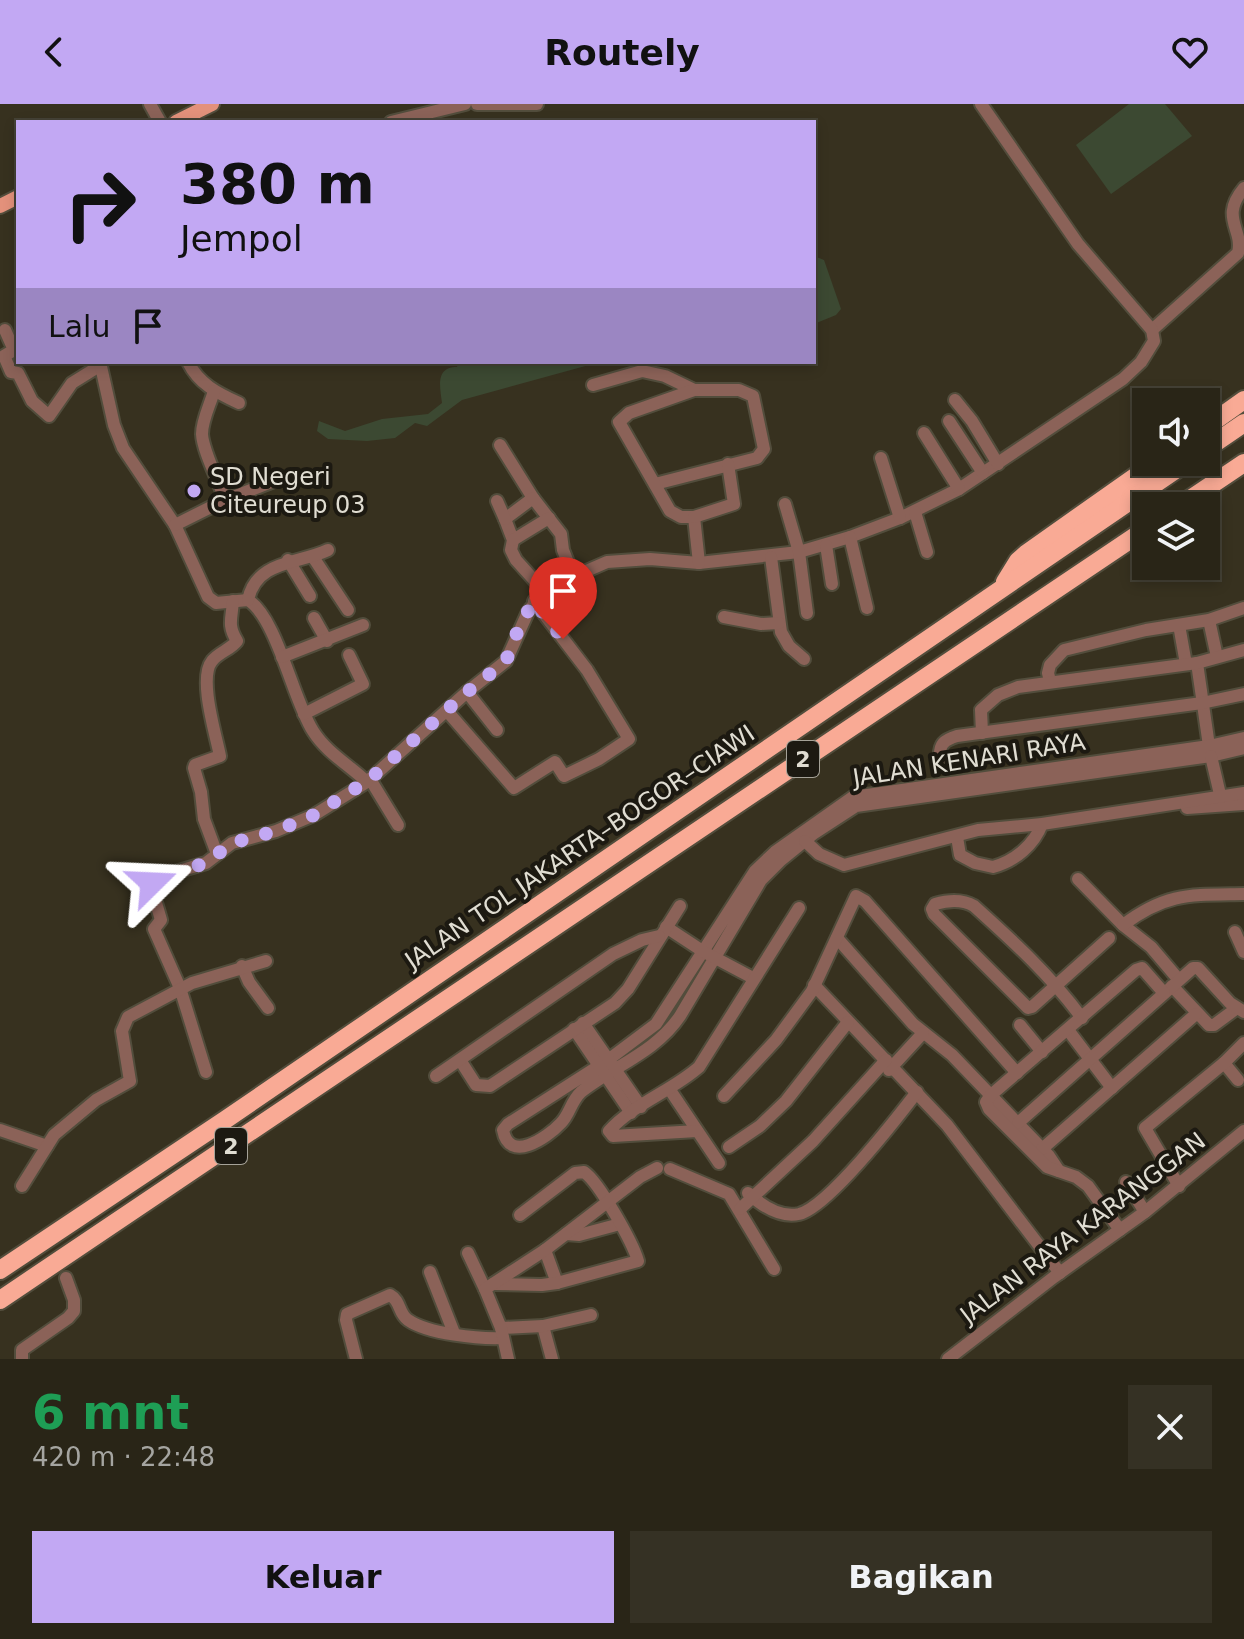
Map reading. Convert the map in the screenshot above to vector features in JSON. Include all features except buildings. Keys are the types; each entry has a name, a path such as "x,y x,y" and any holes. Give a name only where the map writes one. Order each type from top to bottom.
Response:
{"highway":[{"path":"1220,417 1244,400"},
{"path":"1220,439 1244,423"},
{"path":"1201,492 1244,463"},
{"path":"1001,588 1013,567 1027,553 1136,476"},
{"name":"JALAN TOL JAKARTA–BOGOR–CIAWI","path":"0,1270 238,1111 1166,476"},
{"name":"2","path":"0,1300 1132,538"}],"main road":[{"path":"200,117 212,104"}],"street":[{"path":"410,110 465,104"},
{"path":"477,104 537,104"},
{"path":"206,1072 180,988 154,929 161,920 152,883 162,876 206,863 232,843 276,831 314,815 368,781 506,661 520,625 534,601 544,591 573,575 594,565 621,560 699,563 771,557 850,537 915,512 959,489 1131,373 1154,341 1152,330 1078,244 981,104"},
{"path":"1152,330 1238,253 1240,246 1233,207 1244,188"},
{"path":"2,330 14,350 2,360 11,372 18,373 35,405 49,416 66,389 101,364 114,425 123,448 175,525 208,597 216,603 248,600 262,614 304,714 320,741 368,781 398,825"},
{"path":"189,364 195,374 214,391 239,403"},
{"path":"593,385 642,371 665,376 694,390"},
{"path":"655,484 728,464 757,458 764,449 752,394 739,390 694,390 629,413 619,422 670,511 685,518 734,504 728,464"},
{"path":"214,391 202,432 204,446 225,500"},
{"path":"955,400 998,464"},
{"path":"949,421 983,473"},
{"path":"924,433 959,489"},
{"path":"500,445 533,498 561,534 563,550 573,575"},
{"path":"881,458 900,518"},
{"path":"175,525 225,500 274,481"},
{"path":"505,519 533,498"},
{"path":"497,501 513,540 511,550 516,560 544,591"},
{"path":"785,504 799,552 807,613"},
{"path":"915,512 927,552"},
{"path":"694,517 699,563"},
{"path":"513,540 549,518"},
{"path":"850,537 867,608"},
{"path":"826,545 832,584"},
{"path":"248,600 255,581 288,560 313,557 328,550"},
{"path":"313,557 348,610"},
{"path":"771,557 779,623 789,646 804,659"},
{"path":"288,560 310,596"},
{"path":"217,854 204,819 194,768 220,756 207,692 209,665 213,659 232,649 237,641 230,630 233,601"},
{"path":"447,711 514,788 555,762 564,776 599,759 629,739 587,670 534,601"},
{"path":"1050,681 1050,665 1064,650 1146,630 1209,620 1244,608"},
{"path":"724,617 761,624 779,623"},
{"path":"314,618 327,641"},
{"path":"1209,620 1217,657"},
{"path":"282,657 363,625"},
{"path":"1179,625 1202,703 1222,801"},
{"path":"982,733 979,712 1007,690 1050,681 1192,664 1244,650"},
{"path":"304,714 363,684 349,655"},
{"path":"467,692 497,730"},
{"path":"940,758 940,746 947,739 1202,703 1244,694"},
{"name":"JALAN KENARI RAYA","path":"1210,751 1244,738"},
{"name":"JALAN KENARI RAYA","path":"607,1068 580,1093 563,1122 551,1132 525,1147 517,1148 509,1144 503,1133 508,1124 607,1068 664,1037 672,1028 709,955 761,880 809,834 856,806 885,796 1244,748"},
{"path":"1222,801 1244,793"},
{"path":"809,834 819,854 844,865 978,830 1166,806 1222,801 1244,804"},
{"path":"957,837 960,855 993,867 1028,847 1037,837 1042,824"},
{"path":"1018,1123 1172,986 1193,968 1198,968 1240,1010 1211,1026 1196,1014 1172,986 1151,947 1123,925 1078,879"},
{"path":"1123,925 1157,903 1173,898 1244,894"},
{"path":"724,1096 776,1040 813,988 853,899 859,897 1017,1073"},
{"path":"1082,1018 1058,985 1015,941 974,906 959,901 934,905 932,910 1024,1006 1032,1007 1058,985 1109,938"},
{"path":"460,1060 470,1079 476,1085 485,1087 622,997 680,906"},
{"path":"697,1131 613,1136 609,1133 610,1128 670,1090 699,1067 799,908"},
{"path":"436,1076 613,954 663,932 753,978"},
{"path":"1235,932 1244,952"},
{"path":"837,938 923,1033 952,1055 1018,1123 1059,1171"},
{"path":"22,1186 54,1135 88,1107 130,1081 122,1040 125,1020 145,1005 180,988 242,966 266,961"},
{"path":"242,966 249,982 268,1008"},
{"path":"1120,1230 1088,1186 1076,1177 1043,1163 989,1109 986,1102 1139,968 1172,986"},
{"path":"813,988 915,1095 1057,1275"},
{"path":"1042,1149 1196,1014"},
{"path":"729,1147 760,1126 786,1101 847,1024"},
{"path":"1020,1025 1042,1052"},
{"path":"579,1026 636,1110"},
{"path":"1068,1030 1112,1088"},
{"path":"738,1206 811,1140 885,1062 923,1033"},
{"path":"1179,1186 1145,1128 1244,1043"},
{"path":"1224,1063 1238,1080"},
{"path":"670,1090 719,1163"},
{"path":"751,1196 779,1212 791,1214 805,1211 867,1155 915,1095"},
{"path":"0,1130 47,1146"},
{"name":"JALAN RAYA KARANGGAN","path":"948,1359 1179,1186 1244,1131"},
{"path":"489,1286 545,1250 640,1177 663,1168 725,1192 738,1206 774,1269"},
{"path":"489,1286 557,1283 637,1262 638,1257 594,1179 579,1172 520,1215"},
{"path":"1126,1182 1145,1212"},
{"path":"566,1234 590,1233 620,1224"},
{"path":"545,1250 557,1283"},
{"path":"468,1253 489,1286 508,1359"},
{"path":"430,1272 454,1333"},
{"path":"22,1359 22,1350 74,1311 74,1300 66,1278"},
{"path":"356,1359 346,1324 347,1314 387,1296 395,1297 407,1320 430,1329 454,1333 502,1333 591,1315"},
{"path":"543,1326 552,1359"}],"green space":[{"path":"1129,104 1165,104 1192,136 1111,194 1076,145"},
{"path":"816,257 824,260 841,309 836,315 816,323"},
{"path":"458,364 593,364 462,400 427,426 415,423 395,438 367,441 328,439 317,431 319,421 345,431 382,419 428,414 442,403 442,374"}],"place":[{"name":"SD Negeri Citeureup 03","path":"194,491"}],"route":[{"path":"152,883 162,876 206,863 232,843 276,831 314,815 370,779 506,661 520,625 534,601 563,639"}]}
